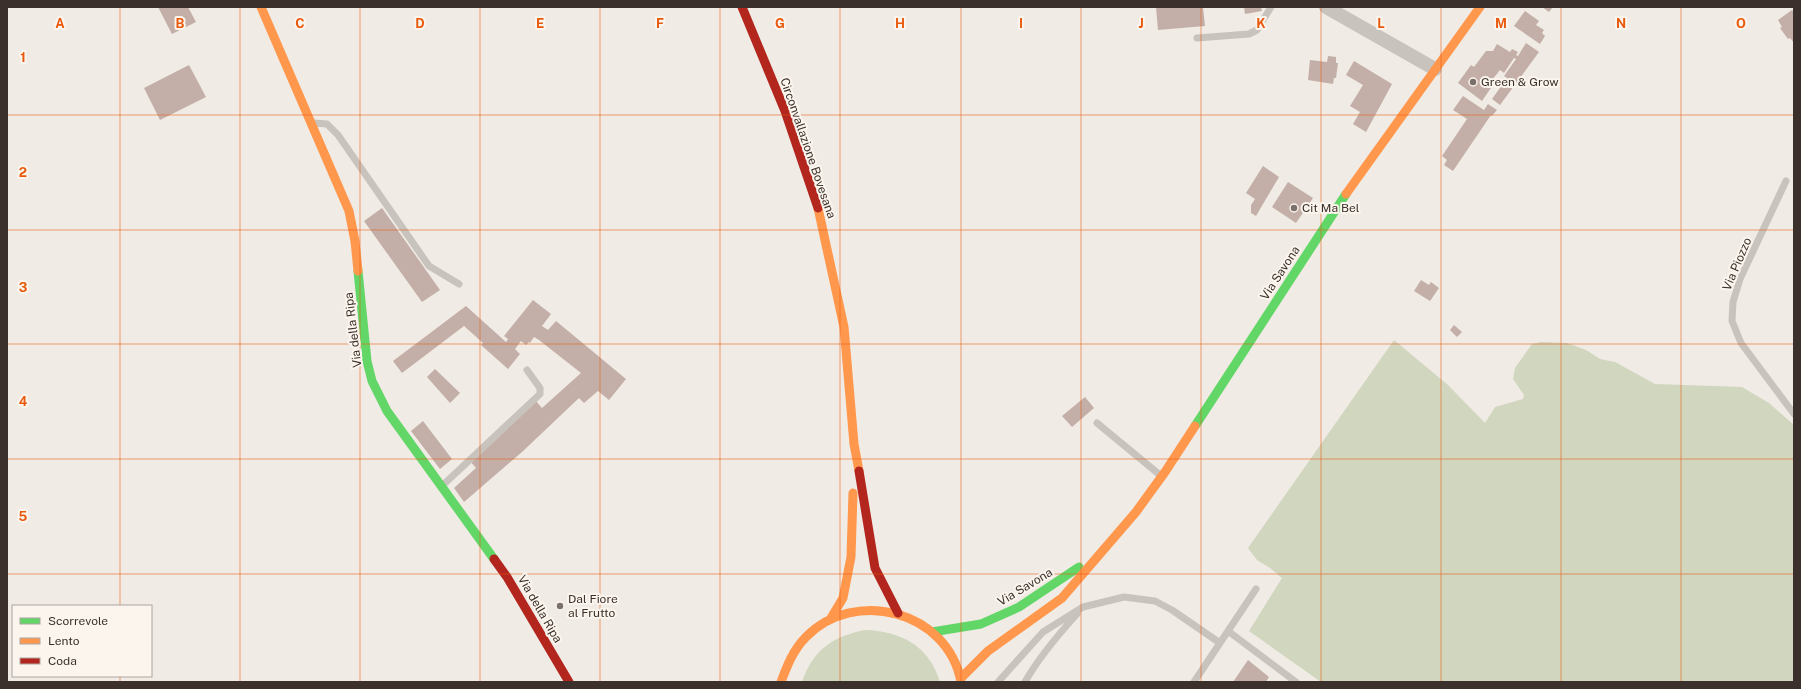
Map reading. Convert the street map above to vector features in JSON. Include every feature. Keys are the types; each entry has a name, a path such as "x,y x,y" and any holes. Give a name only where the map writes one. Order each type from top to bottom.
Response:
{"main road":[{"name":"Via della Ripa","path":"261,7 349,211 355,241 367,361 372,380 387,411 508,577 569,682"},
{"name":"Circonvallazione Bovesana","path":"742,7 785,110 820,213 844,327 854,444 875,568 886,594 898,613"},
{"name":"Via Savona","path":"961,680 988,651 1062,598 1136,512 1352,184 1480,7"},
{"name":"Circonvallazione Bovesana","path":"831,618 843,598 851,557 854,444"},
{"name":"Via Savona","path":"932,632 981,624 1019,607 1100,553"},
{"path":"781,682 784,670 795,649 811,631 831,618 853,611 876,609 898,613 916,621 932,632 944,645 954,661 961,680"}],"street":[{"path":"1326,7 1435,69"}],"lane":[{"path":"1197,38 1249,34 1257,30 1272,7"},
{"path":"310,122 327,124 338,135 430,266 459,284"},
{"name":"Via Piozzo","path":"1786,181 1740,279 1733,302 1732,321 1742,343 1794,414"},
{"path":"442,487 540,394 540,388 527,370"},
{"path":"1096,423 1161,476"},
{"path":"1194,682 1256,589"},
{"path":"998,682 1043,632 1083,607 1124,597 1155,601 1172,610 1220,643"},
{"path":"1025,682 1036,662 1052,641 1083,607"},
{"path":"1228,631 1296,682"}],"green space":[{"path":"1394,340 1448,385 1485,423 1495,407 1523,399 1524,395 1513,379 1515,368 1532,344 1541,342 1567,343 1586,350 1600,359 1615,362 1655,384 1742,387 1769,403 1794,425 1794,682 1321,682 1249,631 1282,578 1257,560 1248,548"},
{"path":"864,630 890,633 911,642 929,658 940,682 802,682 812,661 825,647 842,637"}],"building":[{"path":"158,7 188,7 196,22 172,34"},
{"path":"1156,7 1203,7 1205,26 1158,30"},
{"path":"1244,7 1261,7 1262,11 1245,14"},
{"path":"1542,7 1553,7 1549,12"},
{"path":"1792,10 1794,12 1794,43 1790,38 1788,39 1780,28 1782,27 1778,20"},
{"path":"1525,11 1539,21 1536,25 1544,30 1542,33 1545,36 1540,44 1514,26"},
{"path":"1526,43 1539,52 1500,105 1492,99 1507,78 1504,76 1516,59 1514,58 1504,73 1500,70 1492,80 1495,82 1482,101 1458,83 1471,65 1474,67 1486,51 1493,51 1497,44 1510,52 1512,49 1518,52 1516,55 1518,56"},
{"path":"1328,56 1336,57 1336,63 1338,63 1336,78 1334,78 1333,84 1308,80 1310,60 1327,62"},
{"path":"1354,61 1392,84 1366,132 1353,124 1360,112 1350,106 1363,85 1346,75"},
{"path":"189,65 206,97 160,120 144,88"},
{"path":"1463,96 1484,110 1488,104 1497,110 1492,116 1491,115 1453,171 1444,165 1447,160 1442,156 1467,119 1453,110"},
{"path":"1263,166 1279,177 1256,216 1251,213 1251,205 1255,199 1246,193"},
{"path":"1288,182 1313,198 1296,223 1272,207"},
{"path":"382,208 440,290 422,302 364,221"},
{"path":"1421,280 1429,285 1431,282 1439,288 1430,301 1414,291"},
{"path":"533,300 551,314 542,326 548,330 556,321 626,379 609,400 598,391 584,403 579,398 522,452 464,502 454,488 476,468 470,461 535,400 542,408 581,373 534,337 530,343 529,342 526,345 521,341 515,349 520,354 508,369 481,345 483,343 464,326 402,373 393,361 466,306 506,342 508,339 504,336"},
{"path":"1454,325 1462,332 1457,337 1450,330"},
{"path":"435,369 460,393 450,403 427,377"},
{"path":"1085,397 1094,408 1072,427 1062,416"},
{"path":"423,421 452,459 440,469 411,431"},
{"path":"1248,660 1269,677 1266,682 1233,682"}],"traffic: fast":[{"path":"1195,426 1346,194"},
{"path":"358,271 367,361 372,381 387,411 494,559"},
{"path":"932,632 981,624 1019,607 1079,567"}],"traffic: slow":[{"path":"261,7 349,211 355,241 358,271"},
{"path":"1346,194 1480,7"},
{"path":"818,208 844,327 854,444 859,471"},
{"path":"961,678 988,651 1062,598 1136,512 1165,472 1195,426"},
{"path":"831,618 843,598 851,557 853,493"},
{"path":"781,682 794,653 806,637 826,622 849,613 873,611 897,614 919,623 938,638 953,658 961,682"}],"traffic: jam":[{"path":"742,7 785,111 818,208"},
{"path":"859,471 875,568 898,613"},
{"path":"494,559 507,577 569,682"}],"place":[{"name":"Green & Grow","path":"1473,82"},
{"name":"Cit Ma Bel","path":"1294,208"},
{"name":"Dal Fiore al Frutto","path":"560,606"}]}
